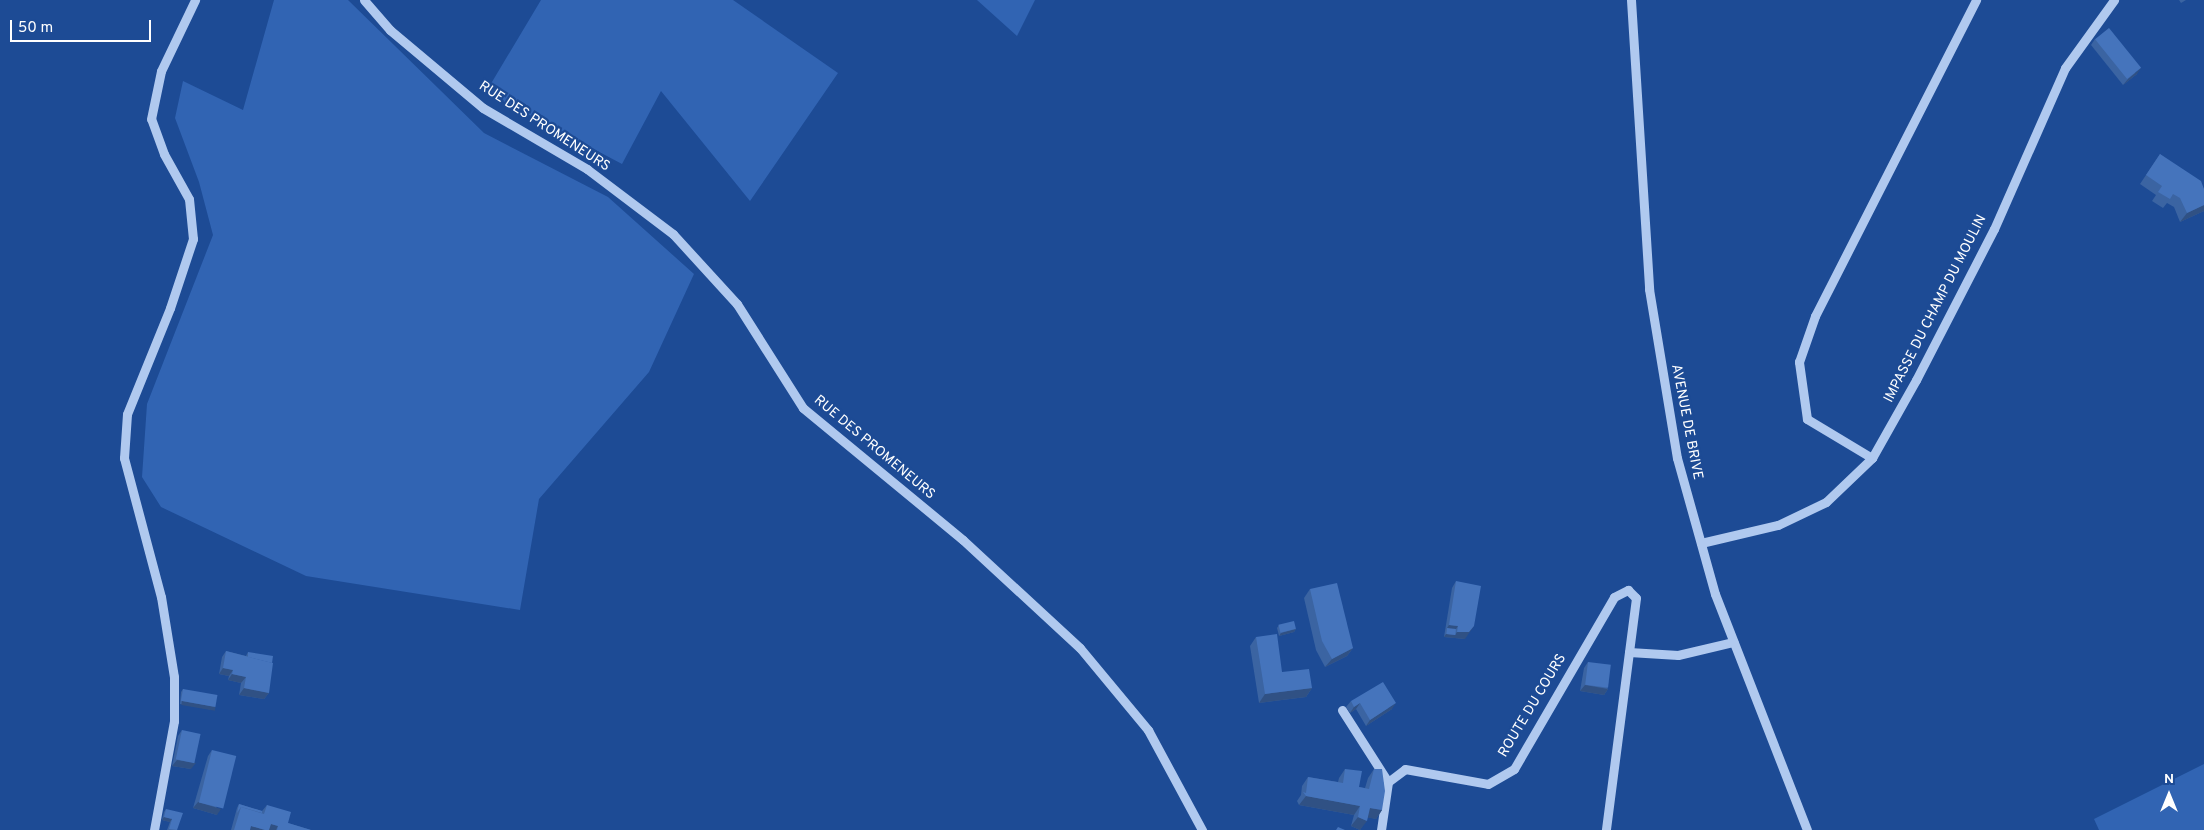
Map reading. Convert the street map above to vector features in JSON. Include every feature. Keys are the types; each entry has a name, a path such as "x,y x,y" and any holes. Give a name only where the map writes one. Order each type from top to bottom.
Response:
{"street":[{"path":"154,830 174,721 174,677 161,597 124,458 127,414 170,308 193,239 190,200 164,154 151,119 161,71 195,0"},
{"name":"RUE DES PROMENEURS","path":"364,0 390,30 483,108 587,169 673,234 738,304 803,408 963,540 1080,648 1148,730 1202,830"},
{"name":"AVENUE DE BRIVE","path":"1631,0 1649,289 1677,458 1715,594 1807,830"},
{"path":"1872,458 1807,418 1799,362 1814,316 1976,0"},
{"name":"IMPASSE DU CHAMP DU MOULIN","path":"1701,543 1778,525 1826,502 1872,458 1916,380 1994,229 2065,68 2114,0"},
{"name":"ROUTE DU COURS","path":"1388,782 1405,768 1488,784 1514,768 1614,597 1628,590 1636,598 1606,830"},
{"path":"1629,652 1678,655 1733,642"},
{"path":"1342,710 1388,782 1381,830"}],"shaded area":[{"path":"274,0 348,0 484,133 608,197 694,274 649,372 539,499 520,610 306,576 161,507 142,477 147,404 213,235 199,182 175,118 183,81 243,110"},
{"path":"541,0 733,0 838,73 750,201 661,91 622,164 486,92"},
{"path":"977,0 1035,0 1017,36"},
{"path":"2204,764 2204,830 2099,830 2094,819"}],"building":[{"path":"2109,28 2141,68 2127,79 2095,39"},
{"path":"2160,154 2201,181 2204,189 2204,205 2187,213 2180,198 2173,194 2170,199 2158,192 2162,186 2146,175"},
{"path":"1456,581 1481,586 1474,626 1469,632 1457,632 1458,626 1449,625"},
{"path":"1337,583 1353,648 1332,659 1322,641 1310,589"},
{"path":"1294,621 1296,629 1280,633 1278,625"},
{"path":"1447,628 1456,629 1455,635 1446,634"},
{"path":"1277,634 1282,672 1309,669 1312,688 1265,694 1256,637"},
{"path":"226,651 273,663 269,693 244,688 246,677 232,674 233,670 223,668"},
{"path":"248,652 273,656 272,663 248,657"},
{"path":"1588,662 1611,665 1608,688 1585,685"},
{"path":"1383,682 1396,703 1370,720 1360,703 1354,707 1351,701"},
{"path":"183,689 217,695 215,707 181,701"},
{"path":"182,730 201,734 194,763 176,759"},
{"path":"212,750 236,756 223,808 199,802"},
{"path":"1345,769 1362,771 1359,787 1369,789 1374,769 1382,769 1385,791 1382,810 1370,808 1367,821 1358,817 1360,806 1306,796 1303,792 1306,793 1308,777 1343,783"},
{"path":"239,804 262,811 262,813 241,807 237,813"},
{"path":"267,805 291,812 288,823 311,830 277,830 278,826 271,824 269,830 251,826 250,830 234,830 241,807 264,814"},
{"path":"166,809 183,813 177,830 169,829 172,819 164,817"}]}
